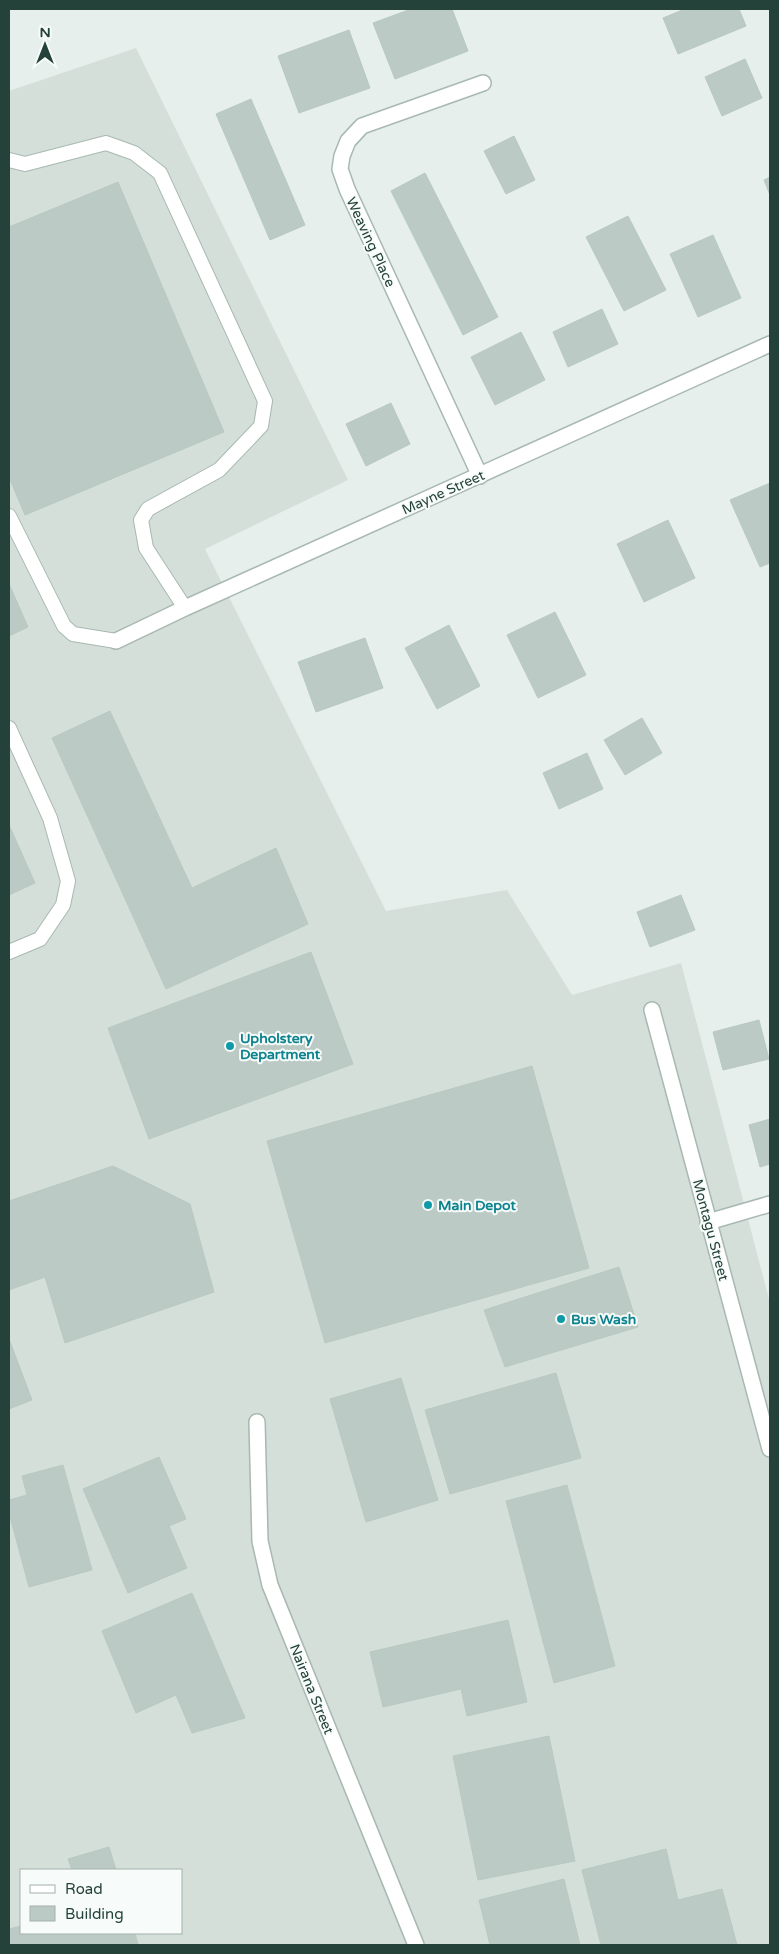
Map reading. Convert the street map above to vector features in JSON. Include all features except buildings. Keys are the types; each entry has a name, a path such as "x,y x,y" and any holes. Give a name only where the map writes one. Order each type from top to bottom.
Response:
{"street":[{"name":"Weaving Place","path":"480,476 346,189 340,169 342,156 348,141 362,126 483,83"},
{"name":"Mayne Street","path":"116,641 185,608 770,344"},
{"name":"Montagu Street","path":"652,1010 770,1449"},
{"path":"708,1222 770,1204"},
{"name":"Nairana Street","path":"257,1422 260,1542 270,1585 416,1945"}],"lane":[{"path":"9,160 25,164 106,143 134,153 160,173 265,400 261,426 220,470 148,509 140,520 146,548 185,608"},
{"path":"9,516 64,626 73,634 116,641"},
{"path":"9,728 50,818 68,881 63,906 40,939 9,952"}],"shaded area":[{"path":"136,48 348,480 205,549 386,911 507,890 572,995 681,963 770,1303 770,1945 9,1945 9,91"}],"place":[{"name":"Upholstery Department","path":"230,1046"},
{"name":"Main Depot","path":"428,1205"},
{"name":"Bus Wash","path":"561,1319"}]}
